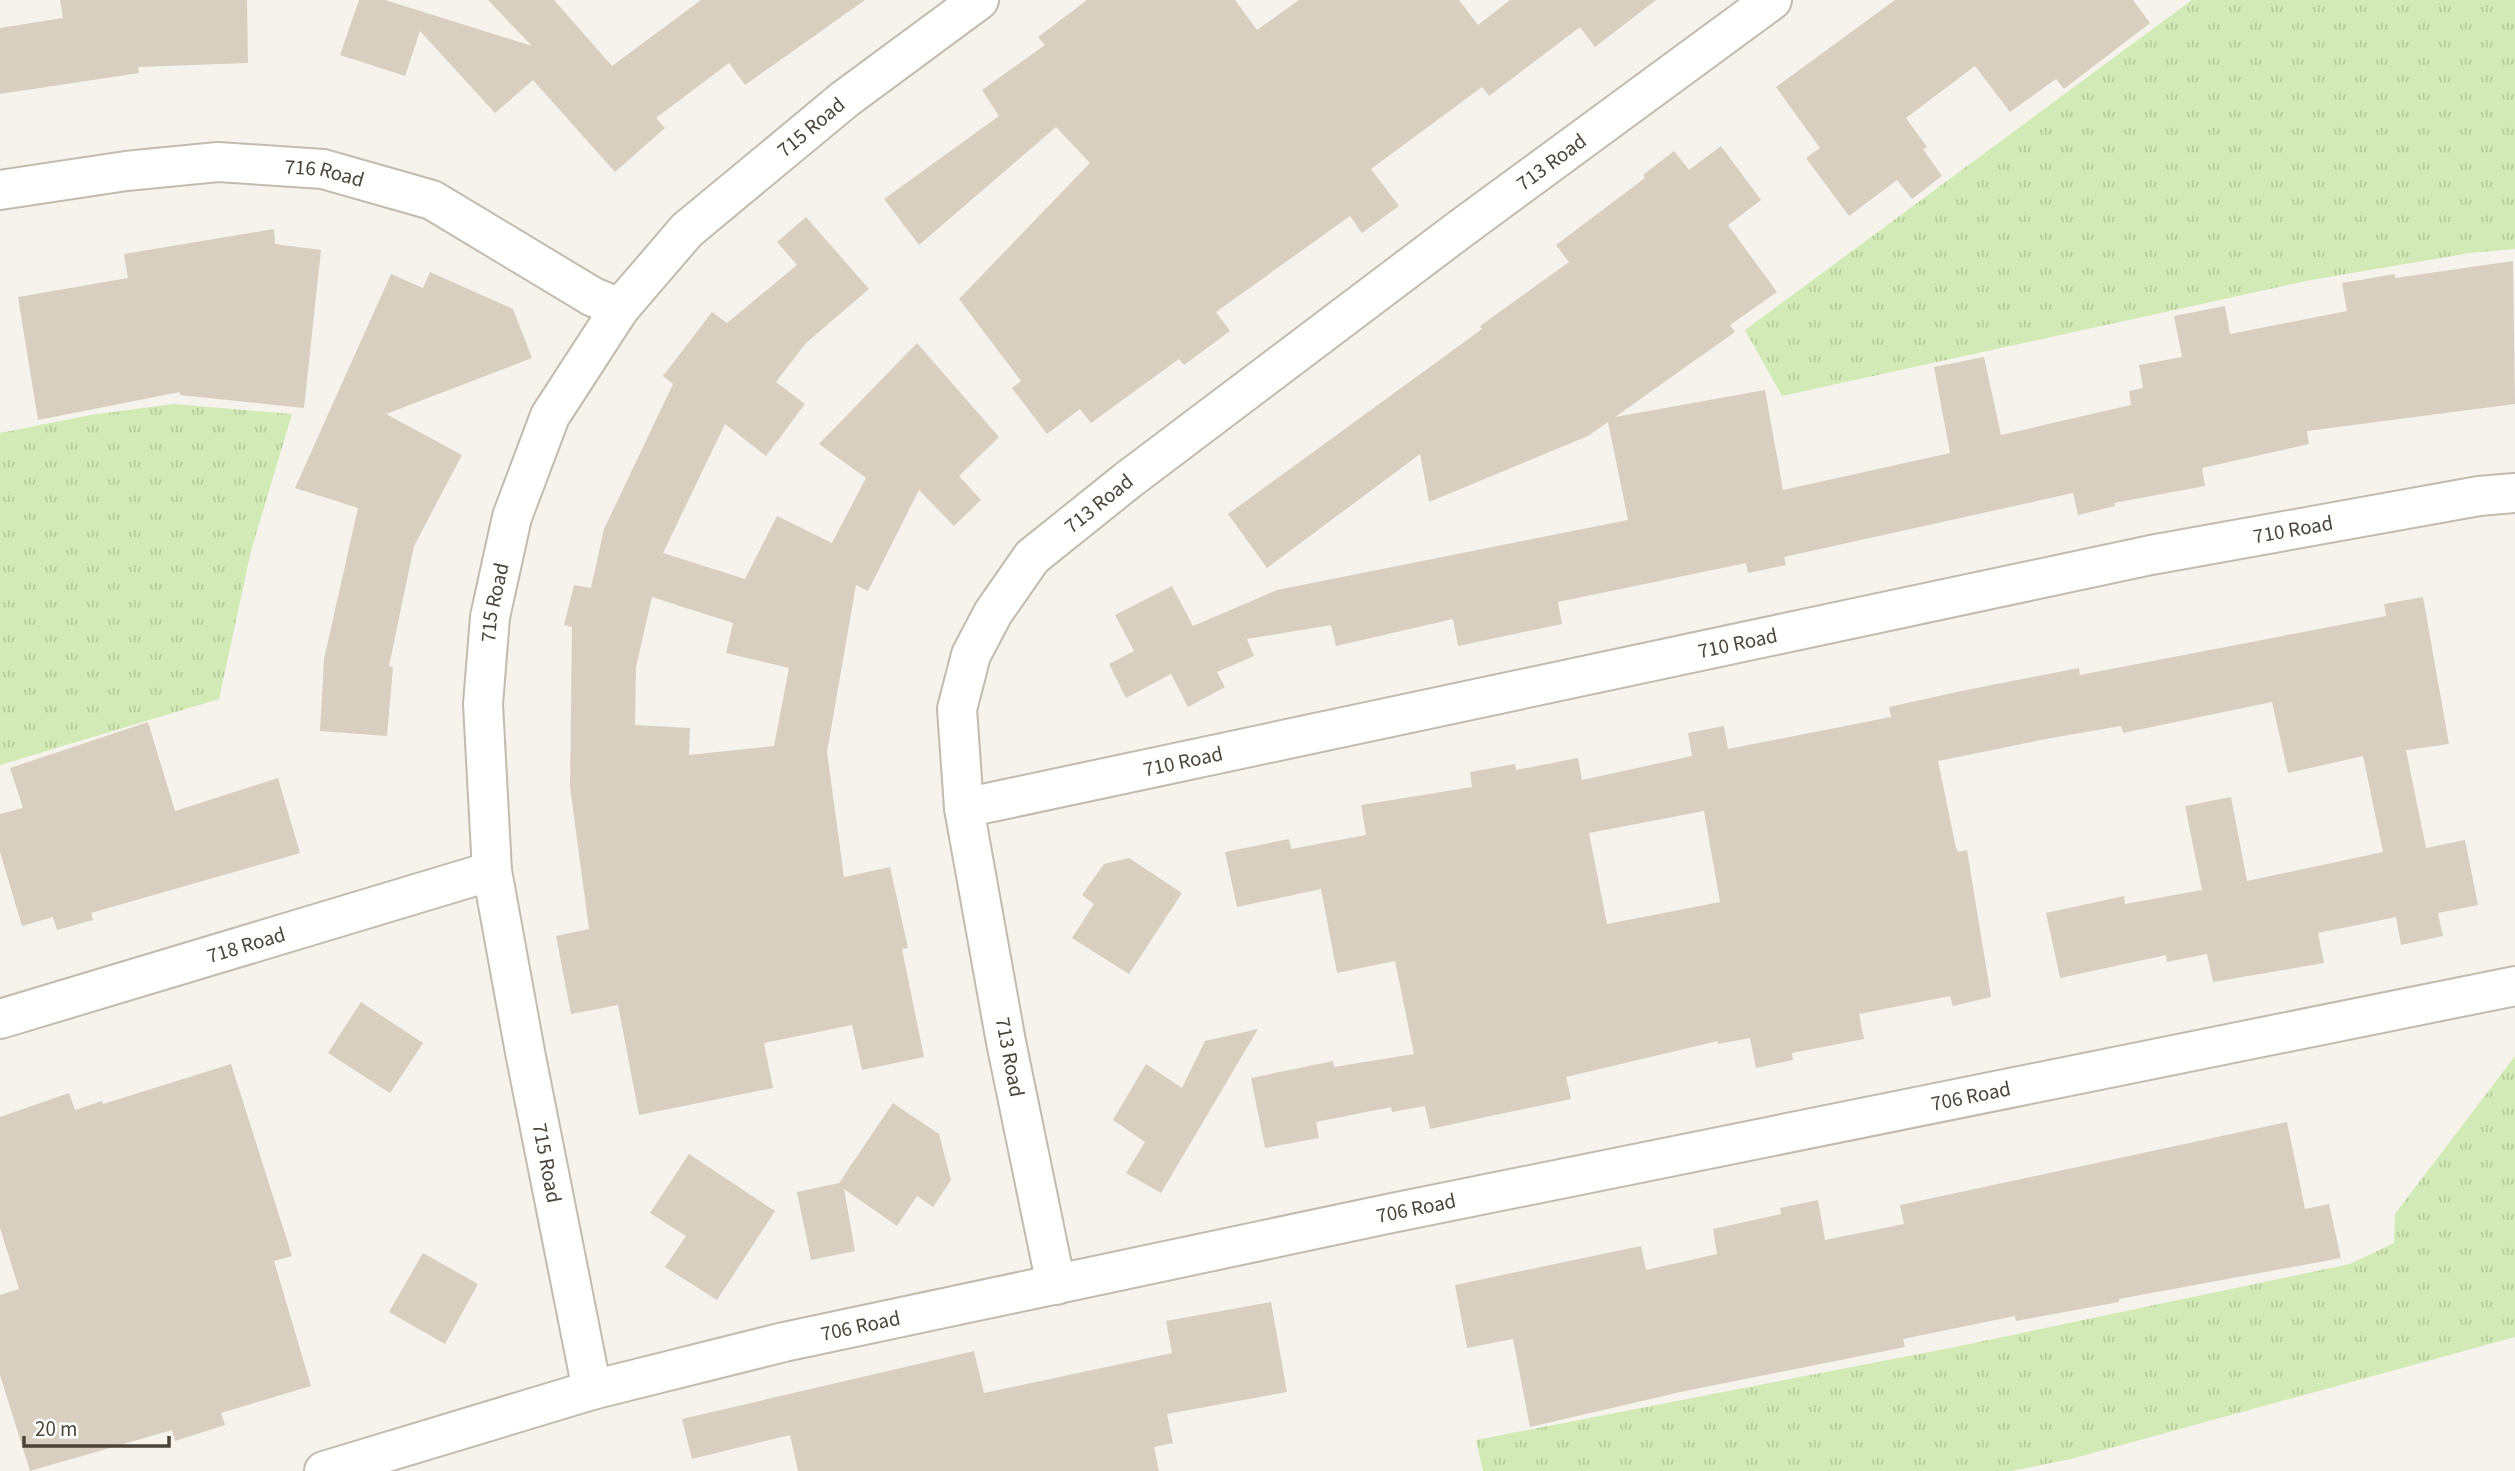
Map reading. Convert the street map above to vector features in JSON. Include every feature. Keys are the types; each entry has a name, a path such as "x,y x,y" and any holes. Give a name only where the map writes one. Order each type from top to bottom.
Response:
{"street":[{"name":"715 Road","path":"592,1390 492,871 483,704 490,617 512,517 550,416 620,308 687,230 845,99 979,0"},
{"name":"713 Road","path":"1056,1284 1006,1042 964,808 957,709 971,655 993,613 1031,557 1459,230 1772,0"},
{"name":"716 Road","path":"0,190 126,171 218,162 323,169 432,200 593,297 620,308"},
{"name":"710 Road","path":"964,808 2151,555 2479,496 2515,493"},
{"name":"718 Road","path":"0,1019 492,871"},
{"name":"706 Road","path":"324,1471 592,1390 784,1342 1415,1209 2515,986"}],"green space":[{"path":"2192,0 2515,0 2515,249 2470,253 2311,280 1782,396 1745,330"},
{"path":"173,404 292,414 251,551 219,699 0,765 0,433 91,415"},
{"path":"2515,1056 2515,1337 2071,1459 2011,1471 1483,1471 1476,1440 1955,1347 2350,1264 2394,1243 2395,1214"}],"building":[{"path":"60,0 247,0 248,63 138,67 139,73 0,94 0,28 63,18"},
{"path":"359,0 385,0 532,46 488,0 554,0 612,66 701,0 865,0 745,85 729,63 656,118 665,128 615,172 533,80 495,113 420,31 405,76 340,55"},
{"path":"1087,0 1235,0 1257,30 1299,0 1459,0 1478,25 1510,0 1656,0 1595,47 1580,27 1489,96 1482,87 1371,169 1399,206 1362,233 1350,216 1216,312 1230,331 1184,365 1179,359 1091,423 1080,409 1047,434 1012,388 1021,381 959,299 1090,163 1056,127 919,245 884,199 999,116 982,90 1045,45 1038,37"},
{"path":"1895,0 2133,0 2150,23 2064,89 2056,79 2010,112 1975,66 1906,118 1927,147 1923,149 1942,176 1912,199 1897,180 1849,216 1806,158 1820,148 1776,87"},
{"path":"1721,146 1761,200 1728,225 1777,292 1730,325 1735,332 1615,417 1765,390 1783,490 1950,453 1934,367 1984,357 2001,435 2131,405 2129,391 2143,388 2139,365 2182,357 2174,316 2225,306 2230,334 2347,311 2342,283 2395,274 2395,278 2513,261 2515,404 2307,431 2309,444 2202,468 2205,486 2114,503 2115,506 2078,515 2073,493 1784,557 1786,565 1748,573 1746,563 1558,602 1562,624 1458,646 1453,619 1336,646 1331,625 1247,639 1254,656 1217,672 1225,687 1188,707 1171,674 1126,698 1109,664 1134,651 1115,615 1172,586 1193,626 1277,590 1628,520 1608,422 1588,436 1429,502 1420,454 1267,568 1228,514 1482,329 1480,326 1569,262 1556,245 1645,178 1643,175 1674,151 1689,170"},
{"path":"806,217 869,289 806,343 776,382 805,404 766,456 725,424 663,553 745,579 777,516 832,543 866,478 819,444 917,343 999,437 959,476 981,500 954,526 919,490 868,591 856,585 827,752 844,877 890,867 908,948 902,949 924,1057 862,1070 852,1025 764,1043 773,1088 639,1115 618,1005 571,1014 556,936 589,929 570,787 572,627 564,625 574,585 591,588 604,529 673,384 663,376 712,312 727,323 797,265 777,242","holes":["652,597 733,623 726,653 789,668 774,746 689,755 690,728 635,725 636,667"]},
{"path":"274,229 275,244 321,250 304,408 180,395 180,392 38,420 18,297 128,278 124,254"},
{"path":"430,272 513,309 532,358 386,414 462,455 414,546 389,666 393,667 387,736 320,731 324,659 358,508 295,488 391,274 423,288"},
{"path":"2423,597 2449,744 2406,750 2426,848 2465,840 2478,905 2438,913 2443,936 2401,945 2396,917 2318,933 2324,963 2213,982 2207,954 2167,962 2166,955 2060,978 2046,913 2124,896 2125,904 2202,890 2185,806 2231,797 2247,881 2383,852 2363,756 2288,773 2272,702 2123,733 2121,726 2051,738 1938,761 1956,848 1959,852 1967,850 1991,997 1953,1006 1950,996 1859,1014 1864,1039 1792,1053 1793,1060 1756,1068 1750,1038 1718,1044 1718,1041 1566,1077 1571,1099 1430,1129 1425,1106 1392,1112 1391,1107 1316,1122 1319,1138 1265,1148 1251,1078 1333,1061 1334,1067 1414,1054 1395,961 1337,973 1321,889 1237,907 1225,852 1289,839 1291,849 1366,835 1361,805 1472,787 1470,772 1515,764 1516,770 1578,758 1582,780 1692,756 1688,733 1724,726 1728,749 1891,717 1889,707 1966,690 2079,668 2080,675 2386,616 2384,604","holes":["1704,811 1720,902 1607,924 1589,833"]},
{"path":"148,722 175,811 278,778 300,853 91,913 93,920 57,930 53,917 22,926 0,852 0,814 23,808 10,768"},
{"path":"1129,858 1182,893 1129,974 1072,938 1094,904 1082,895 1104,864"},
{"path":"361,1002 423,1043 390,1093 328,1053"},
{"path":"1258,1029 1161,1193 1126,1173 1145,1142 1113,1120 1146,1064 1182,1088 1205,1041"},
{"path":"231,1064 292,1256 274,1261 311,1386 221,1413 225,1425 175,1441 172,1430 30,1471 0,1375 0,1295 19,1289 0,1228 0,1117 69,1093 75,1110 102,1101 103,1104"},
{"path":"893,1103 939,1134 951,1180 933,1207 917,1196 897,1226 844,1189 855,1251 811,1260 797,1192 839,1183"},
{"path":"2287,1122 2305,1209 2329,1204 2341,1258 2119,1299 2119,1302 2016,1321 2015,1316 1903,1339 1905,1347 1685,1391 1530,1427 1513,1339 1467,1348 1455,1285 1641,1246 1646,1270 1717,1254 1713,1229 1781,1214 1780,1208 1818,1200 1825,1240 1904,1224 1900,1205"},
{"path":"689,1154 775,1211 717,1300 665,1267 686,1236 650,1213"},
{"path":"423,1253 478,1284 445,1344 389,1312"},
{"path":"1271,1302 1287,1392 1167,1414 1173,1443 1154,1447 1159,1471 798,1471 790,1435 692,1459 682,1419 974,1351 984,1393 1172,1353 1166,1321"}]}
